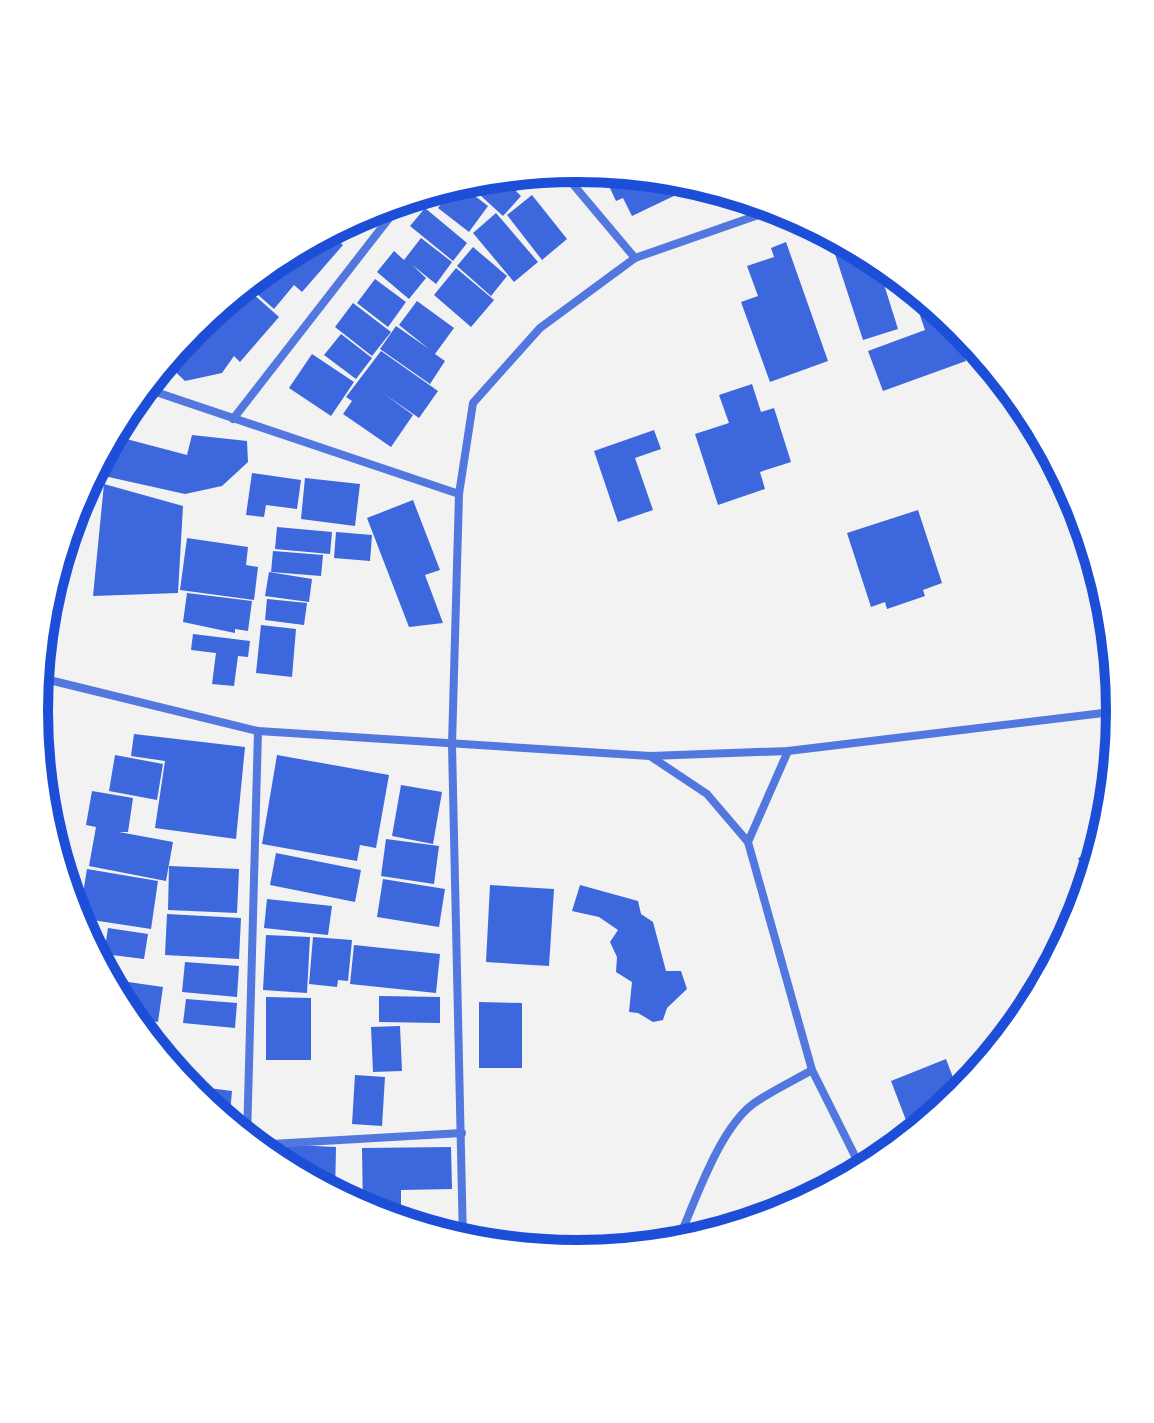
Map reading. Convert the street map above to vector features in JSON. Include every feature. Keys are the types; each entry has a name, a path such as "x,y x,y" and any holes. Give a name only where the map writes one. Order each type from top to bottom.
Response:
{"street":[{"path":"571,182 635,258"},
{"path":"463,1227 452,745 459,494 473,403 540,328 635,258 758,215"},
{"path":"233,419 390,218"},
{"path":"155,392 459,494"},
{"path":"49,680 258,731 650,756 788,751 1106,713"},
{"path":"247,1125 258,731"},
{"path":"748,842 788,751"},
{"path":"650,756 707,794 748,842 812,1070 857,1160"},
{"path":"683,1229 720,1149 740,1117 752,1104 812,1070"},
{"path":"273,1144 462,1133"}],"building":[{"path":"608,184 678,194 632,216 623,198 616,201"},
{"path":"519,186 516,191 521,196 503,216 477,192"},
{"path":"472,194 488,206 469,232 438,208 444,200"},
{"path":"532,195 567,239 542,260 507,215"},
{"path":"425,208 467,243 453,261 410,226"},
{"path":"496,213 538,262 514,282 473,233"},
{"path":"421,238 452,262 436,284 411,264 426,278 409,299 377,272 394,251 404,260"},
{"path":"337,240 343,245 302,292 294,285 274,309 255,292 313,253"},
{"path":"786,242 828,361 770,382 741,302 758,296 747,266 774,257 771,248"},
{"path":"473,247 507,276 491,296 457,266"},
{"path":"833,248 883,280 898,329 863,340"},
{"path":"456,268 494,300 471,327 434,295"},
{"path":"375,279 406,302 388,327 357,303"},
{"path":"253,294 279,317 240,362 234,356 222,373 185,381 173,370 203,337"},
{"path":"417,301 454,328 435,354 445,361 430,384 380,349 396,326 429,349 399,325"},
{"path":"353,303 391,332 372,356 335,327"},
{"path":"917,307 961,348 966,361 883,391 868,351 925,330"},
{"path":"341,334 372,358 356,379 324,355"},
{"path":"381,351 438,391 419,418 383,393 413,415 391,447 343,414 352,401 346,397"},
{"path":"312,354 354,382 331,416 289,388"},
{"path":"752,384 761,412 774,408 791,462 760,472 765,489 718,505 695,434 729,423 719,395"},
{"path":"654,430 661,449 635,458 653,510 618,522 594,451"},
{"path":"192,435 247,441 248,462 222,486 185,494 104,476 124,438 187,455"},
{"path":"252,473 301,480 297,509 266,505 264,517 246,515"},
{"path":"305,478 360,484 355,526 301,519"},
{"path":"104,484 183,506 178,593 93,596"},
{"path":"413,500 440,570 425,575 443,623 409,627 367,518"},
{"path":"918,510 942,583 923,590 925,596 887,609 885,602 871,607 847,533"},
{"path":"277,527 332,532 330,554 275,549"},
{"path":"336,532 372,535 370,561 334,558"},
{"path":"187,538 248,547 246,565 258,567 254,600 180,590"},
{"path":"273,551 323,555 321,576 271,572"},
{"path":"269,572 312,579 309,602 265,596"},
{"path":"187,593 252,601 248,631 235,629 235,633 183,622"},
{"path":"267,599 307,603 304,625 265,620"},
{"path":"261,625 296,629 292,677 256,673"},
{"path":"193,634 250,641 248,657 238,656 234,686 212,684 216,653 191,650"},
{"path":"134,734 245,747 236,839 155,828 165,761 131,756"},
{"path":"115,755 163,764 157,800 109,791"},
{"path":"277,755 389,775 376,848 360,845 357,861 262,844"},
{"path":"401,785 442,792 433,844 392,836"},
{"path":"92,791 133,798 128,832 119,832 173,842 166,881 89,866 96,827 86,825"},
{"path":"386,839 439,846 434,884 381,876"},
{"path":"276,853 361,870 355,902 270,885"},
{"path":"1086,855 1082,869 1078,858"},
{"path":"169,866 239,869 237,913 168,910"},
{"path":"87,869 158,881 151,929 91,920 82,898"},
{"path":"383,879 445,889 439,927 377,917"},
{"path":"490,885 554,889 549,966 486,962"},
{"path":"580,885 638,901 641,914 653,922 666,971 681,971 687,989 667,1008 663,1020 653,1022 638,1013 629,1012 632,982 616,972 617,957 610,942 618,930 599,917 572,911"},
{"path":"267,899 332,906 328,935 264,928"},
{"path":"167,914 241,918 239,959 165,955"},
{"path":"108,928 148,934 144,959 108,954 105,949"},
{"path":"266,935 310,937 307,993 263,990"},
{"path":"313,937 352,940 348,981 338,980 337,987 309,984"},
{"path":"354,945 440,954 436,993 350,984"},
{"path":"185,962 239,966 237,997 182,992"},
{"path":"122,981 163,987 158,1022 148,1021"},
{"path":"379,996 440,997 440,1023 379,1022"},
{"path":"266,997 311,998 311,1060 266,1060"},
{"path":"186,999 237,1003 235,1028 183,1023"},
{"path":"479,1002 522,1003 522,1068 479,1068"},
{"path":"400,1026 402,1071 373,1072 371,1027"},
{"path":"946,1059 955,1082 907,1124 891,1081"},
{"path":"355,1075 385,1077 382,1126 352,1124"},
{"path":"205,1088 232,1091 230,1111"},
{"path":"273,1144 336,1147 335,1182"},
{"path":"451,1147 452,1189 401,1190 401,1210 363,1195 362,1148"}]}
